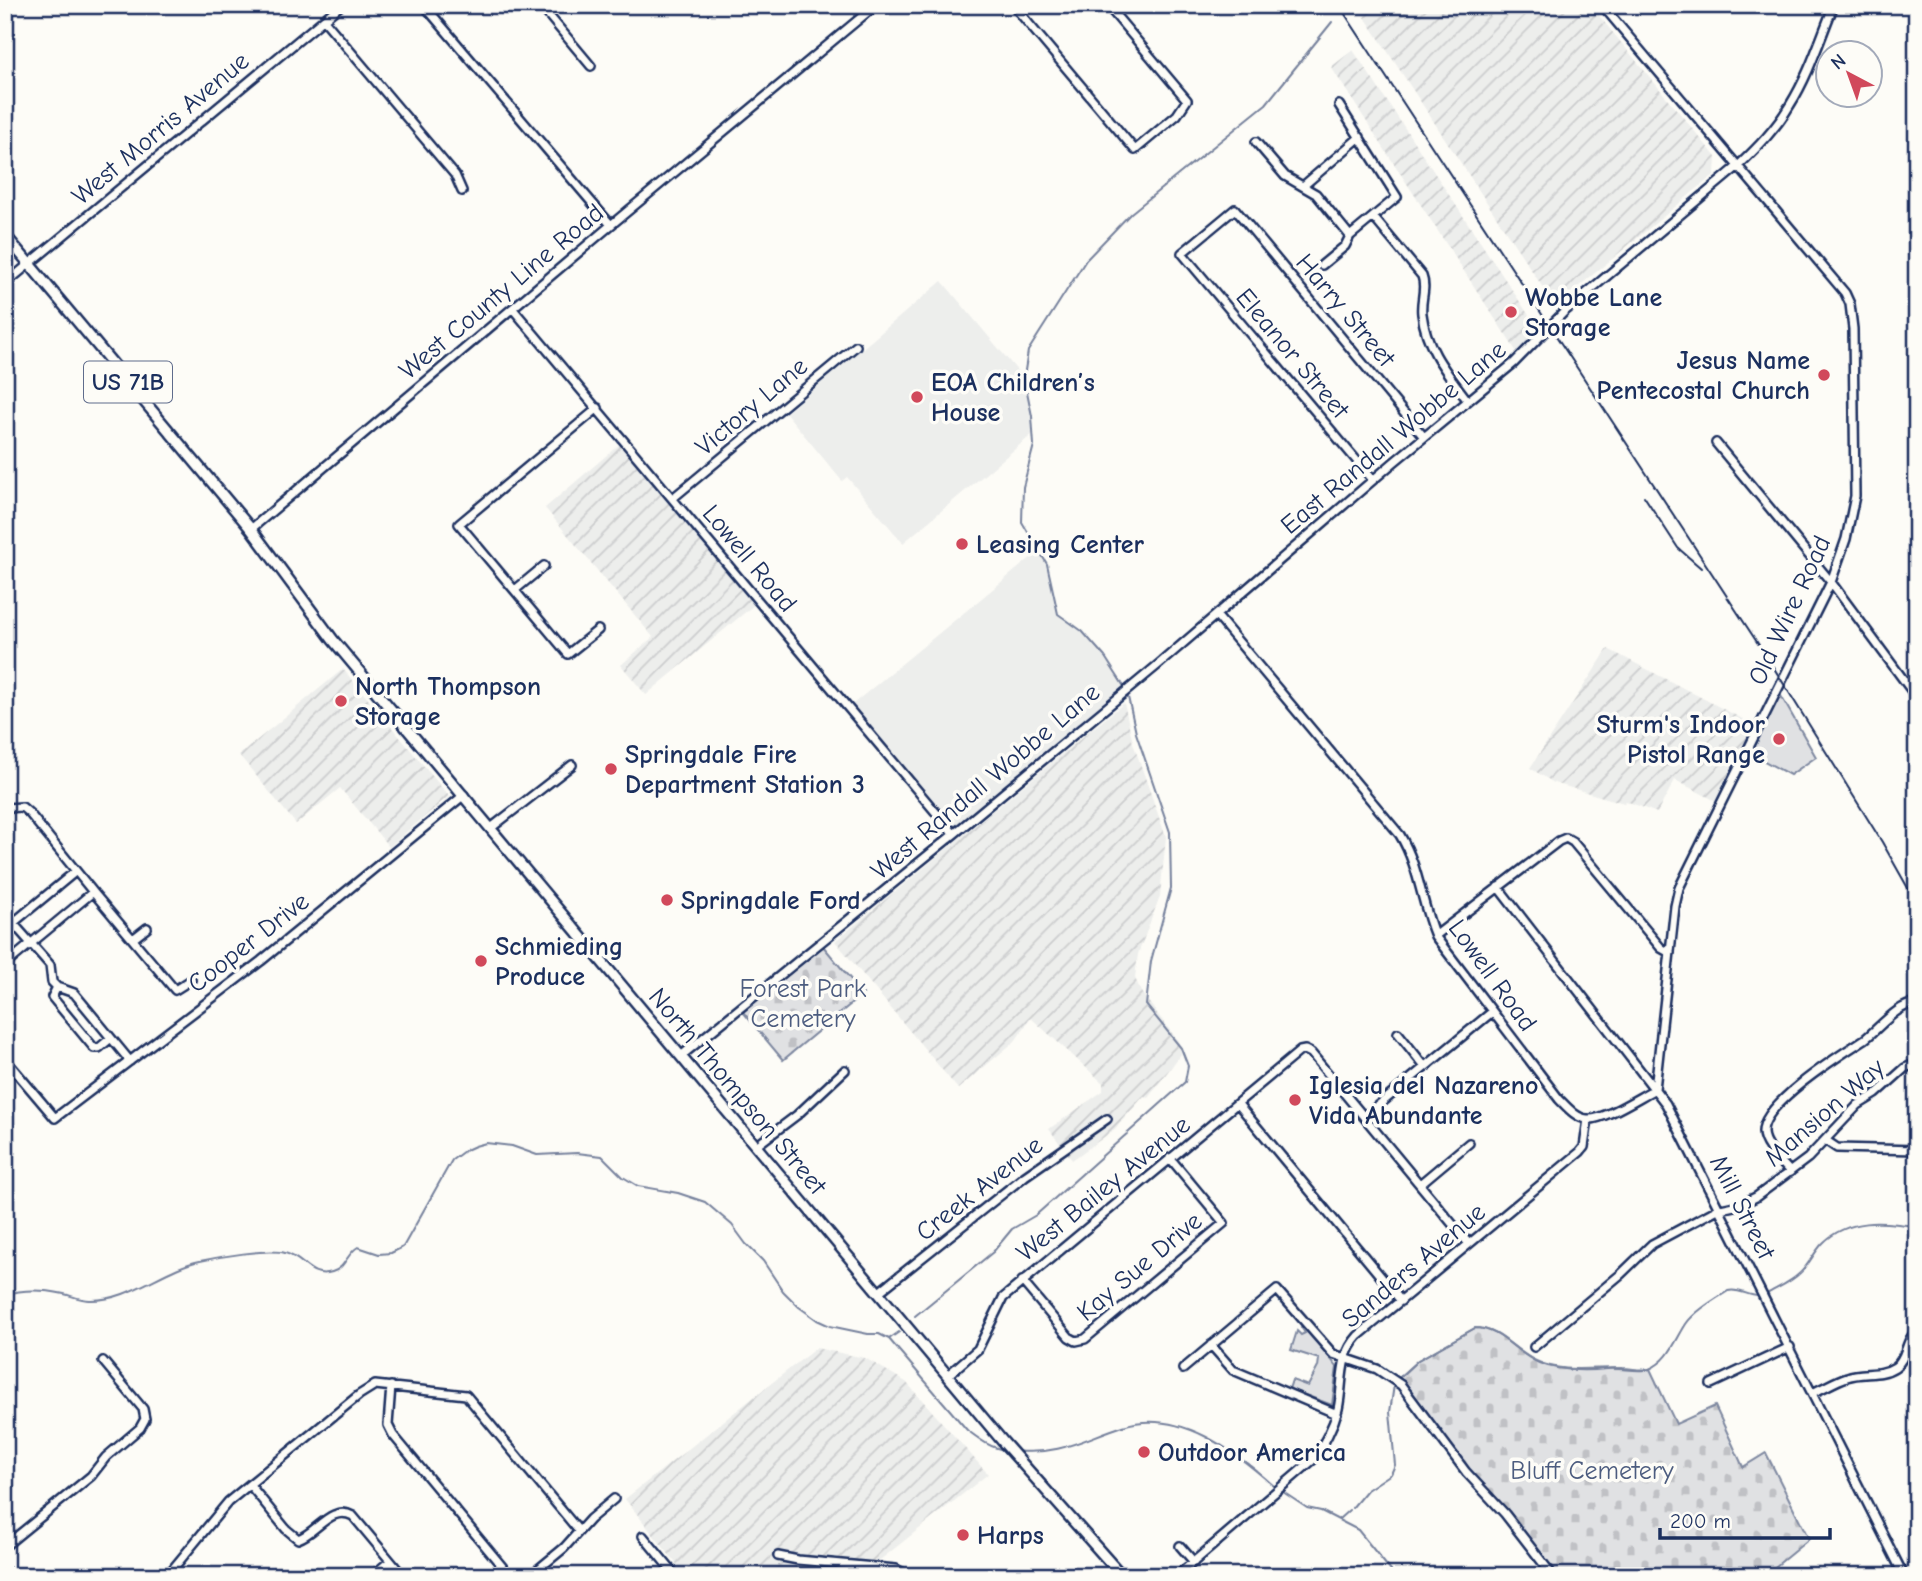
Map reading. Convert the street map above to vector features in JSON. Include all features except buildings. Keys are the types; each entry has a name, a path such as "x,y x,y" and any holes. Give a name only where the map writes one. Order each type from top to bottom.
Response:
{"main road":[{"name":"US 71B","path":"5,235 251,529"},
{"name":"North Thompson Street","path":"251,529 333,640 1004,1443 1122,1576"}],"street":[{"name":"West Morris Avenue","path":"5,284 341,5"},
{"path":"424,5 611,225"},
{"path":"540,5 591,66"},
{"name":"West County Line Road","path":"251,529 876,5"},
{"path":"1013,5 1135,150 1177,115 1187,100 1107,5"},
{"name":"Old Wire Road","path":"1602,5 1841,288 1850,304 1855,387 1855,496 1846,539 1831,582 1679,888 1655,1089"},
{"name":"East Randall Wobbe Lane","path":"1216,615 1514,363 1564,312 1758,147 1790,105 1802,83 1834,5"},
{"path":"324,19 455,175 462,191"},
{"path":"1322,265 1345,246 1350,236 1394,201 1397,195 1339,105"},
{"path":"1303,186 1360,137"},
{"path":"1256,142 1284,176 1316,194 1350,236"},
{"name":"Harry Street","path":"1182,253 1235,209 1424,437"},
{"path":"1374,218 1422,276 1425,285 1421,309 1424,332 1437,359 1468,401"},
{"name":"Eleanor Street","path":"1182,253 1373,480"},
{"name":"Lowell Road","path":"513,309 954,834"},
{"name":"Victory Lane","path":"673,498 856,346"},
{"path":"598,408 459,524 568,654 598,630"},
{"path":"1716,443 1831,582 1917,698"},
{"path":"515,590 544,566"},
{"name":"Lowell Road","path":"1216,615 1400,835 1413,860 1435,936 1559,1099 1578,1117 1588,1119"},
{"name":"West Randall Wobbe Lane","path":"681,1056 954,834 1216,615"},
{"path":"491,828 572,765"},
{"name":"Cooper Drive","path":"5,1059 55,1118 261,961 464,795"},
{"path":"5,808 22,807 30,814 176,990 191,981"},
{"path":"1435,936 1566,838 1573,842 1661,948 1670,953"},
{"path":"76,871 13,923 50,965 50,977 57,988 74,993 130,1061"},
{"name":"Mill Street","path":"1498,887 1667,1104 1904,1576"},
{"path":"5,965 93,892"},
{"path":"133,939 147,928"},
{"path":"57,988 52,997 94,1048 99,1048 111,1038"},
{"path":"1790,1172 1767,1143 1763,1130 1777,1107 1810,1076 1869,1036 1901,1008 1910,1003 1917,1004"},
{"path":"1469,1244 1364,1117 1492,1012"},
{"path":"1398,1033 1425,1067"},
{"name":"West Bailey Avenue","path":"948,1375 978,1349 998,1305 1022,1281 1300,1051 1311,1053 1364,1117"},
{"name":"Mansion Way","path":"1534,1347 1653,1244 1721,1209 1748,1202 1790,1172 1808,1158 1858,1104 1876,1094 1905,1068 1917,1063"},
{"path":"756,1146 797,1115 845,1070"},
{"path":"1588,1119 1599,1117 1655,1089"},
{"path":"1238,1104 1401,1301"},
{"name":"Creek Avenue","path":"879,1292 1025,1176 1107,1119"},
{"name":"Sanders Avenue","path":"1177,1576 1314,1459 1328,1437 1337,1413 1344,1358 1358,1336 1580,1152 1584,1147 1588,1119"},
{"path":"1825,1140 1838,1148 1917,1150"},
{"path":"1420,1184 1469,1143"},
{"name":"Kay Sue Drive","path":"1022,1281 1069,1337 1076,1341 1085,1339 1224,1223 1170,1158"},
{"path":"1183,1368 1277,1290 1333,1354 1377,1369 1401,1385 1465,1472 1505,1514 1553,1576"},
{"path":"1812,1393 1848,1376 1878,1374 1894,1368 1902,1358 1909,1338 1917,1330"},
{"path":"1211,1345 1233,1370 1337,1413"},
{"path":"1710,1384 1790,1347"},
{"path":"5,1546 92,1476 106,1457 144,1424 143,1409 103,1361"},
{"path":"391,1386 388,1425 393,1435 509,1576"},
{"path":"167,1576 223,1507 369,1387 391,1386 466,1395 578,1530"},
{"path":"250,1485 298,1539 302,1539 335,1514 347,1513 357,1519 402,1576"},
{"path":"530,1576 564,1548 578,1530 614,1499"},
{"path":"643,1536 676,1576"},
{"path":"1180,1546 1194,1562"},
{"path":"778,1556 896,1569 910,1576"},
{"path":"372,1576 390,1561"},
{"path":"1109,1561 1114,1576"},
{"path":"5,1570 10,1576"}],"shaded area":[{"path":"1357,5 1590,5 1716,157 1715,174 1555,306"},
{"path":"1353,50 1542,335 1520,357 1331,67"},
{"name":"EOA Children’s House","path":"942,281 1025,380 1034,433 903,543 847,477 842,481 786,413"},
{"path":"621,443 755,604 646,695 621,665 653,637 545,508"},
{"path":"1039,551 1047,564 1058,614 1075,624 1091,641 1116,673 1126,691 954,834 848,708"},
{"path":"1608,649 1758,727 1720,803 1675,780 1657,813 1626,801 1624,803 1554,783 1530,768"},
{"path":"343,669 449,796 389,847 340,788 296,824 239,755"},
{"path":"1124,703 1133,743 1166,837 1160,896 1138,954 1135,978 1141,992 1178,1041 1181,1054 1148,1098 1144,1096 1114,1130 1072,1160 1049,1129 1103,1091 1103,1083 1031,1018 1015,1041 958,1089 835,941"},
{"path":"816,1348 865,1358 906,1382 988,1474 860,1576 686,1576 625,1499"}],"green space":[{"name":"Sturm's Indoor Pistol Range","path":"1777,689 1816,757 1790,775 1746,751"},
{"name":"Forest Park Cemetery","path":"823,946 863,994 783,1060 743,1012"},
{"path":"1304,1325 1337,1367 1332,1405 1289,1389 1292,1380 1308,1386 1318,1367 1319,1359 1291,1350 1297,1331 1301,1335 1305,1333 1301,1327"},
{"name":"Bluff Cemetery","path":"1475,1328 1492,1332 1528,1357 1546,1365 1568,1369 1650,1369 1676,1424 1715,1406 1743,1467 1766,1453 1809,1539 1764,1576 1553,1576 1396,1381 1418,1360"}],"waterway":[{"path":"1125,688 1105,657 1082,631 1058,614 1047,564 1022,522 1023,487 1034,445 1032,416 1024,377 1028,351 1086,260 1131,213 1266,104 1332,22"},
{"path":"915,1316 993,1252 1012,1229 1036,1215 1185,1082 1188,1066 1181,1048 1146,1005 1151,961 1171,888 1170,832 1136,733 1128,697"},
{"path":"5,1295 42,1291 87,1300 105,1299 132,1290 186,1265 256,1252 285,1253 318,1273 332,1272 358,1247 379,1254 391,1253 403,1247 452,1160 475,1146 486,1143 512,1146 537,1155 577,1153 602,1156 623,1177 638,1186 678,1193 705,1202 732,1225 763,1261 783,1291 799,1307 830,1326 879,1334 889,1339 967,1430 980,1440 1006,1450"},
{"path":"1767,1294 1796,1276 1823,1243 1844,1229 1867,1223 1917,1227"},
{"path":"1398,1378 1418,1360 1475,1328 1493,1332 1530,1359 1555,1368 1645,1370 1662,1361 1690,1319 1717,1298 1732,1290 1760,1296"},
{"path":"889,1339 899,1332"},
{"path":"1352,1508 1367,1490 1391,1474 1395,1465 1390,1412 1394,1385"},
{"path":"1015,1451 1058,1449 1123,1426 1144,1422 1165,1423 1205,1436 1224,1447 1275,1487"},
{"path":"1283,1492 1307,1508 1321,1511 1358,1530 1395,1576"},
{"path":"1339,1519 1349,1510"}],"railway":[{"path":"1339,5 1772,665 1882,842 1917,904"},
{"path":"1644,496 1678,548 1701,568"}],"place":[{"name":"Wobbe Lane Storage","path":"1511,312"},
{"name":"Jesus Name Pentecostal Church","path":"1824,375"},
{"name":"EOA Children’s House","path":"917,397"},
{"name":"Leasing Center","path":"962,544"},
{"name":"North Thompson Storage","path":"341,701"},
{"name":"Sturm's Indoor Pistol Range","path":"1779,739"},
{"name":"Springdale Fire Department Station 3","path":"611,769"},
{"name":"Springdale Ford","path":"667,900"},
{"name":"Schmieding Produce","path":"481,961"},
{"name":"Iglesia del Nazareno Vida Abundante","path":"1295,1100"},
{"name":"Outdoor America","path":"1144,1452"},
{"name":"Harps","path":"963,1535"}]}
